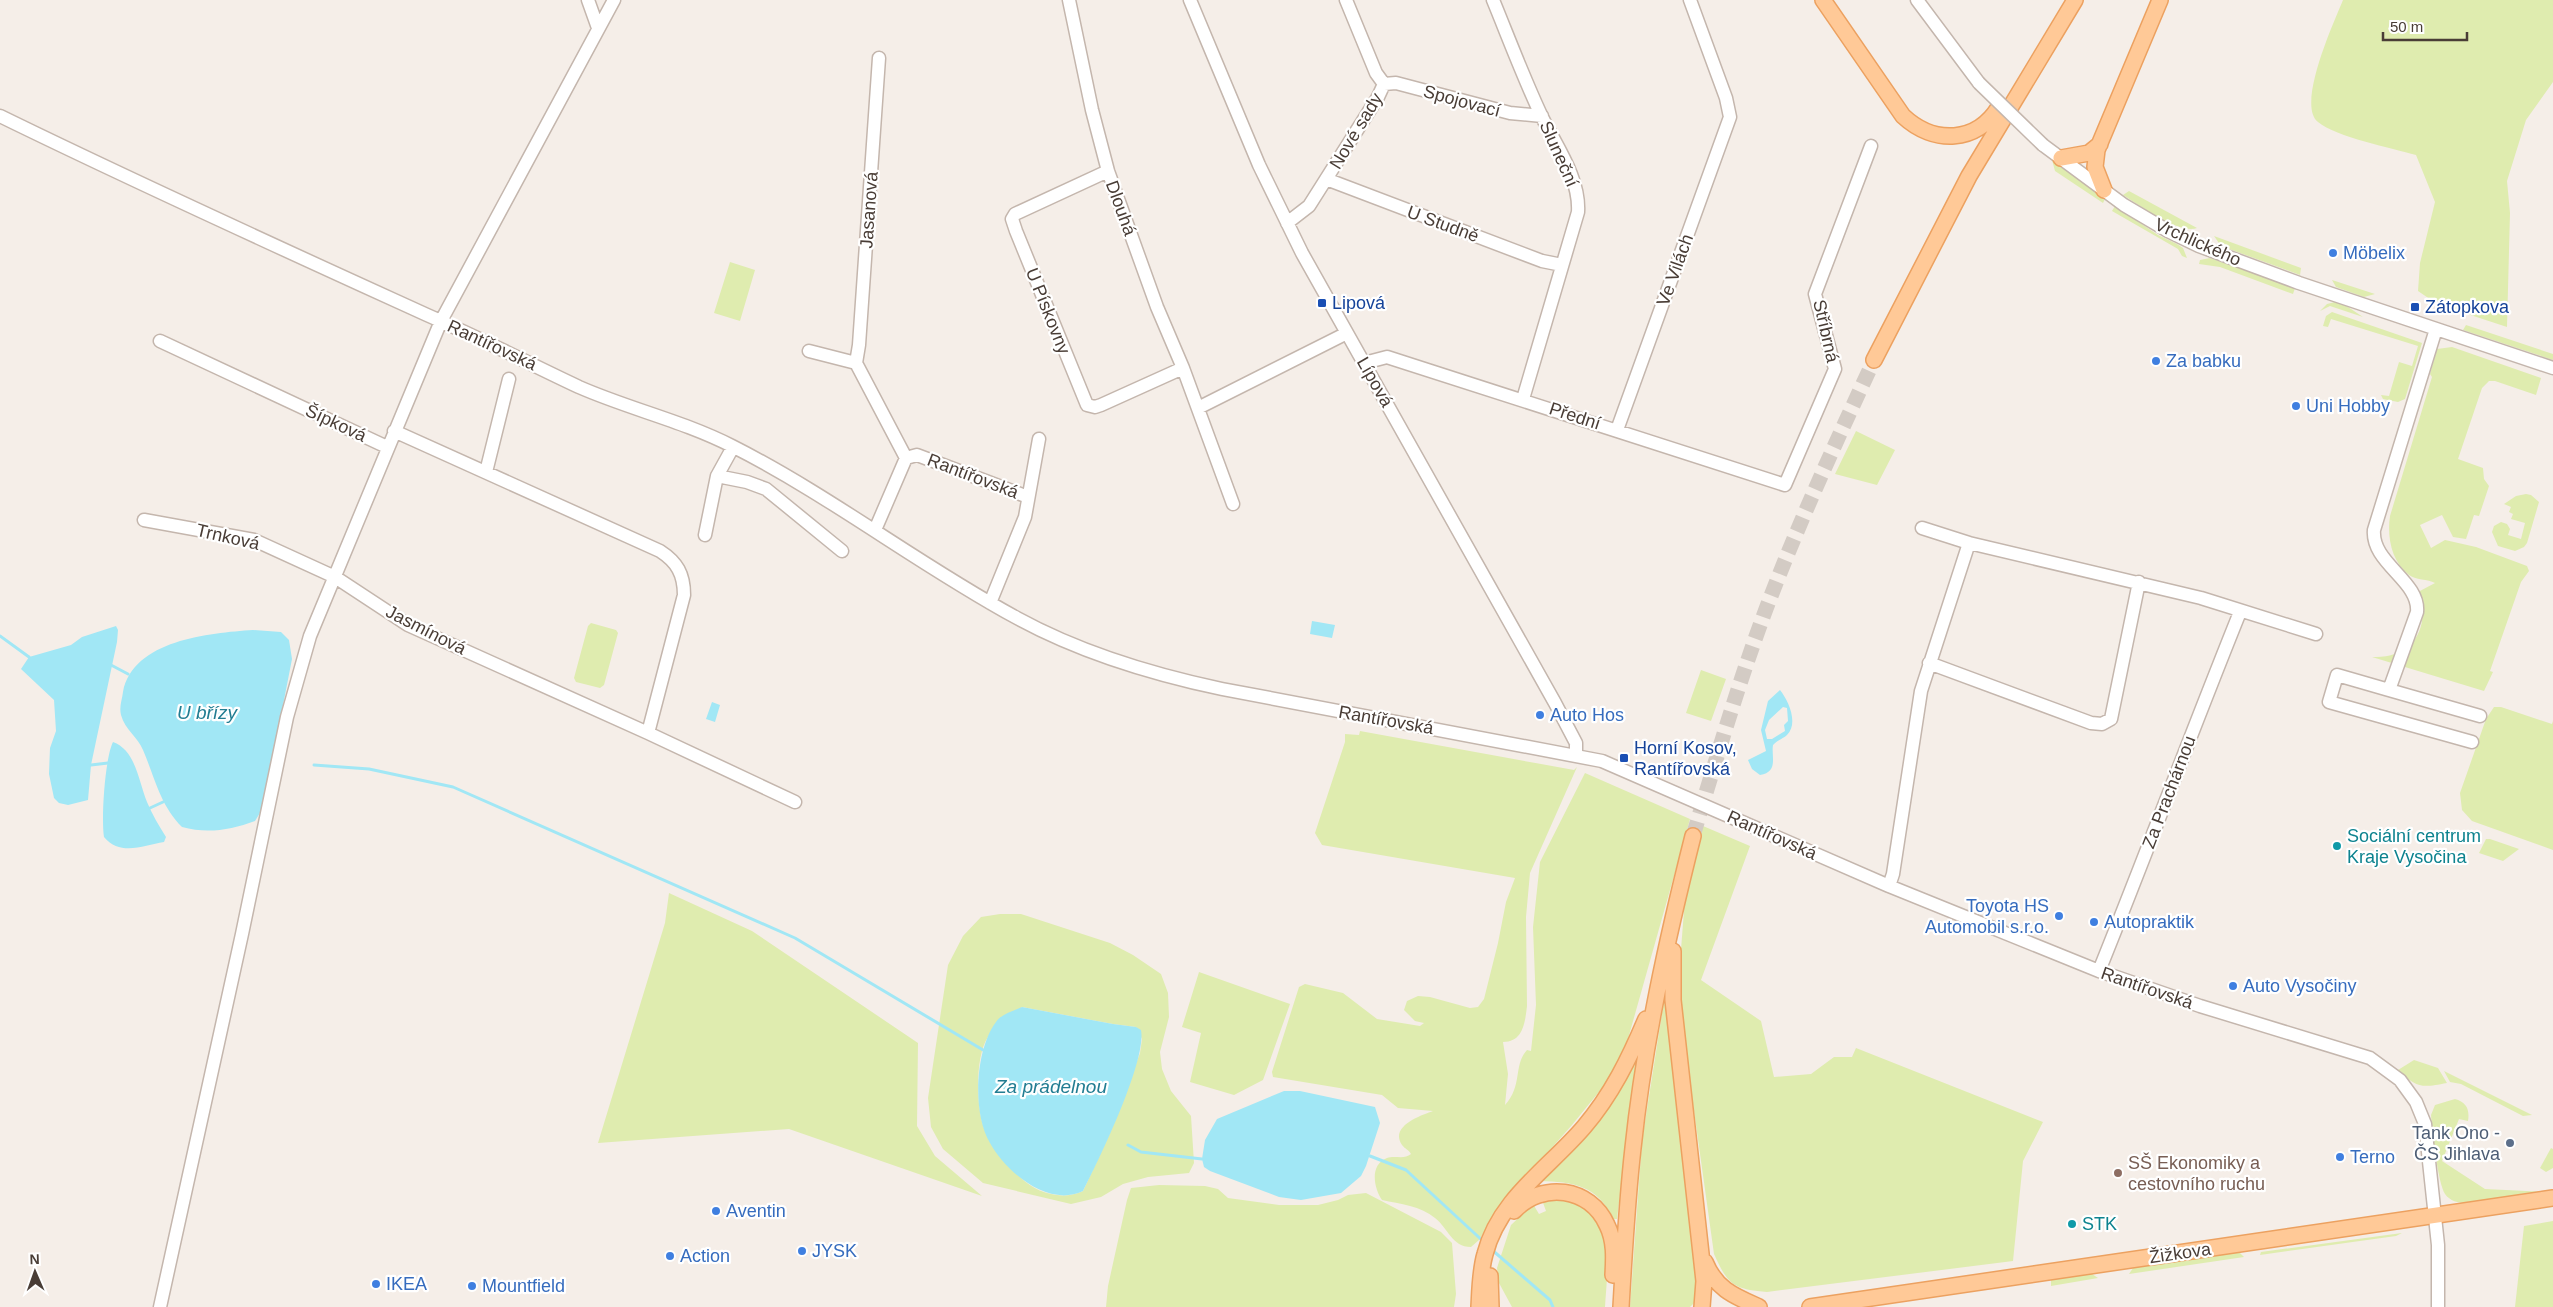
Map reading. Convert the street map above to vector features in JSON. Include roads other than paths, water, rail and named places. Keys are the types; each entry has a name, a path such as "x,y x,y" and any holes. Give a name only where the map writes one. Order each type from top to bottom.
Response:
{"main road":[{"path":"1823,0 1904,116 1922,130 1942,135 1968,133 1989,122 2033,54 2063,18"},
{"path":"1874,360 1969,176 2075,0"},
{"path":"2104,190 2095,168 2096,155 2160,0"},
{"path":"2061,158 2088,153 2100,144"},
{"path":"1616,1307 1613,1297 1618,1278 1633,1148 1657,993 1678,892 1693,836"},
{"path":"1678,892 1674,945 1673,1000 1704,1290 1702,1307"},
{"path":"1479,1307 1489,1255 1506,1209 1525,1187 1583,1129 1604,1102 1620,1076 1657,993"},
{"path":"1497,1232 1512,1213 1535,1195 1567,1192 1583,1198 1596,1208 1610,1231 1621,1307"},
{"name":"Žižkova","path":"1810,1307 2434,1217 2553,1198"},
{"path":"1700,1250 1709,1272 1719,1286 1735,1297 1759,1307"},
{"path":"1489,1255 1491,1307"},
{"path":"1490,1291 1498,1307"}],"street":[{"path":"588,0 598,28"},
{"name":"Šípková","path":"160,341 387,447 441,321 614,0"},
{"name":"Dlouhá","path":"1069,0 1092,110 1108,171 1157,307 1183,368 1233,504"},
{"name":"Lípová","path":"1190,0 1259,165 1287,222 1347,333 1555,703 1576,743 1576,754"},
{"name":"Nové sady","path":"1287,222 1309,206 1378,97 1384,84 1376,73 1346,0"},
{"name":"Sluneční","path":"1493,0 1542,116 1574,184 1578,199 1578,212 1523,399"},
{"name":"Ve Vilách","path":"1617,430 1728,125 1730,109 1690,0"},
{"name":"Vrchlického","path":"1917,0 1979,82 2044,145 2104,190 2168,231 2199,246 2299,283 2553,368"},
{"name":"Jasanová","path":"856,362 859,345 879,58"},
{"name":"Spojovací","path":"1384,84 1396,83 1510,113 1542,116"},
{"name":"Rantířovská","path":"0,116 248,235 441,321 582,388 734,447 875,530 990,603 1020,620 1087,651 1175,679 1346,713 1576,754 1625,770 1890,886 2099,971 2200,1006 2353,1052 2383,1065 2408,1090 2422,1114 2434,1217"},
{"name":"Stříbrná","path":"1785,485 1835,369 1815,294 1871,146"},
{"name":"U Pískovny","path":"1108,171 1016,214 1012,219 1016,231 1087,405 1101,406 1183,368"},
{"name":"U Studně","path":"1326,179 1534,258 1562,265"},
{"path":"2389,690 2417,612 2418,604 2412,593 2378,550 2373,537 2436,329"},
{"path":"1198,408 1347,333"},
{"path":"809,351 856,362 906,458"},
{"name":"Přední","path":"1364,362 1387,358 1523,399 1785,485"},
{"path":"486,472 509,379"},
{"path":"394,431 660,551 670,558 678,568 684,583 684,595 648,733"},
{"name":"Rantířovská","path":"990,603 1025,517 1039,439"},
{"path":"160,1307 242,934 287,717 300,665 318,615 387,447"},
{"path":"705,535 717,476 734,447"},
{"name":"Rantířovská","path":"875,530 906,458 917,455 1028,497"},
{"path":"717,476 747,482 766,489 842,551"},
{"name":"Trnková","path":"144,520 254,540 335,577"},
{"path":"1922,528 1969,543 2200,598 2240,612 2316,634"},
{"path":"1890,886 1921,691 1969,543"},
{"name":"Jasmínová","path":"335,577 408,625 648,733 795,802"},
{"path":"1929,663 2091,723 2107,722 2110,719 2138,582"},
{"name":"Za Prachárnou","path":"2099,971 2121,913 2131,894 2240,612"},
{"path":"2472,742 2329,702 2337,675 2480,716"},
{"path":"2434,1217 2438,1245 2438,1307"}],"water":[{"path":"1312,621 1335,625 1332,638 1310,634"},
{"path":"116,626 118,630 117,642 91,765 88,800 68,805 59,803 54,798 49,774 50,748 56,731 54,700 21,669 29,657 71,645 82,637"},
{"name":"U břízy","path":"253,630 281,632 289,640 292,659 263,808 255,821 237,827 210,831 182,827 168,810 141,745 123,720 120,709 123,692 130,675 141,661 157,650 195,637"},
{"path":"1780,690 1789,705 1792,724 1787,735 1773,745 1773,763 1770,771 1760,775 1752,769 1748,760 1766,751 1761,730 1768,701","holes":["1783,707 1787,708 1788,721 1784,725 1785,731 1772,739 1767,739 1765,730 1769,720"]},
{"path":"712,702 720,705 715,722 706,719"},
{"path":"113,742 121,746 132,759 149,806 166,837 164,842 125,848 118,847 104,837 104,788"},
{"name":"Za prádelnou","path":"1022,1007 1136,1027 1141,1030 1141,1044 1137,1063 1130,1086 1110,1134 1083,1191 1070,1195 1056,1195 1042,1191 1017,1175 1006,1165 990,1143 980,1115 978,1082 980,1065 989,1034 1001,1017"},
{"path":"1284,1091 1300,1091 1375,1107 1380,1123 1366,1166 1361,1176 1341,1193 1301,1200 1279,1197 1204,1167 1202,1159 1205,1140 1217,1119"}],"waterway":[{"path":"0,636 29,657"},
{"path":"111,665 128,674"},
{"path":"91,765 108,763"},
{"path":"314,765 369,769 453,787 795,938 983,1050"},
{"path":"150,808 163,802"},
{"path":"1128,1145 1141,1152 1202,1159"},
{"path":"1370,1156 1406,1170 1485,1243"},
{"path":"1491,1249 1550,1300 1553,1307"}],"tunnel":[{"path":"1693,836 1737,694 1778,577 1804,514 1874,360"}],"place":[{"name":"Möbelix","path":"2333,253"},
{"name":"Lipová","path":"1322,303"},
{"name":"Zátopkova","path":"2415,307"},
{"name":"Za babku","path":"2156,361"},
{"name":"Uni Hobby","path":"2296,406"},
{"name":"Auto Hos","path":"1540,715"},
{"name":"Horní Kosov, Rantířovská","path":"1624,758"},
{"name":"Sociální centrum Kraje Vysočina","path":"2337,846"},
{"name":"Toyota HS Automobil s.r.o.","path":"2059,916"},
{"name":"Autopraktik","path":"2094,922"},
{"name":"Auto Vysočiny","path":"2233,986"},
{"name":"Tank Ono - ČS Jihlava","path":"2510,1143"},
{"name":"Terno","path":"2340,1157"},
{"name":"SŠ Ekonomiky a cestovního ruchu","path":"2118,1173"},
{"name":"Aventin","path":"716,1211"},
{"name":"STK","path":"2072,1224"},
{"name":"JYSK","path":"802,1251"},
{"name":"Action","path":"670,1256"},
{"name":"IKEA","path":"376,1284"},
{"name":"Mountfield","path":"472,1286"}]}
